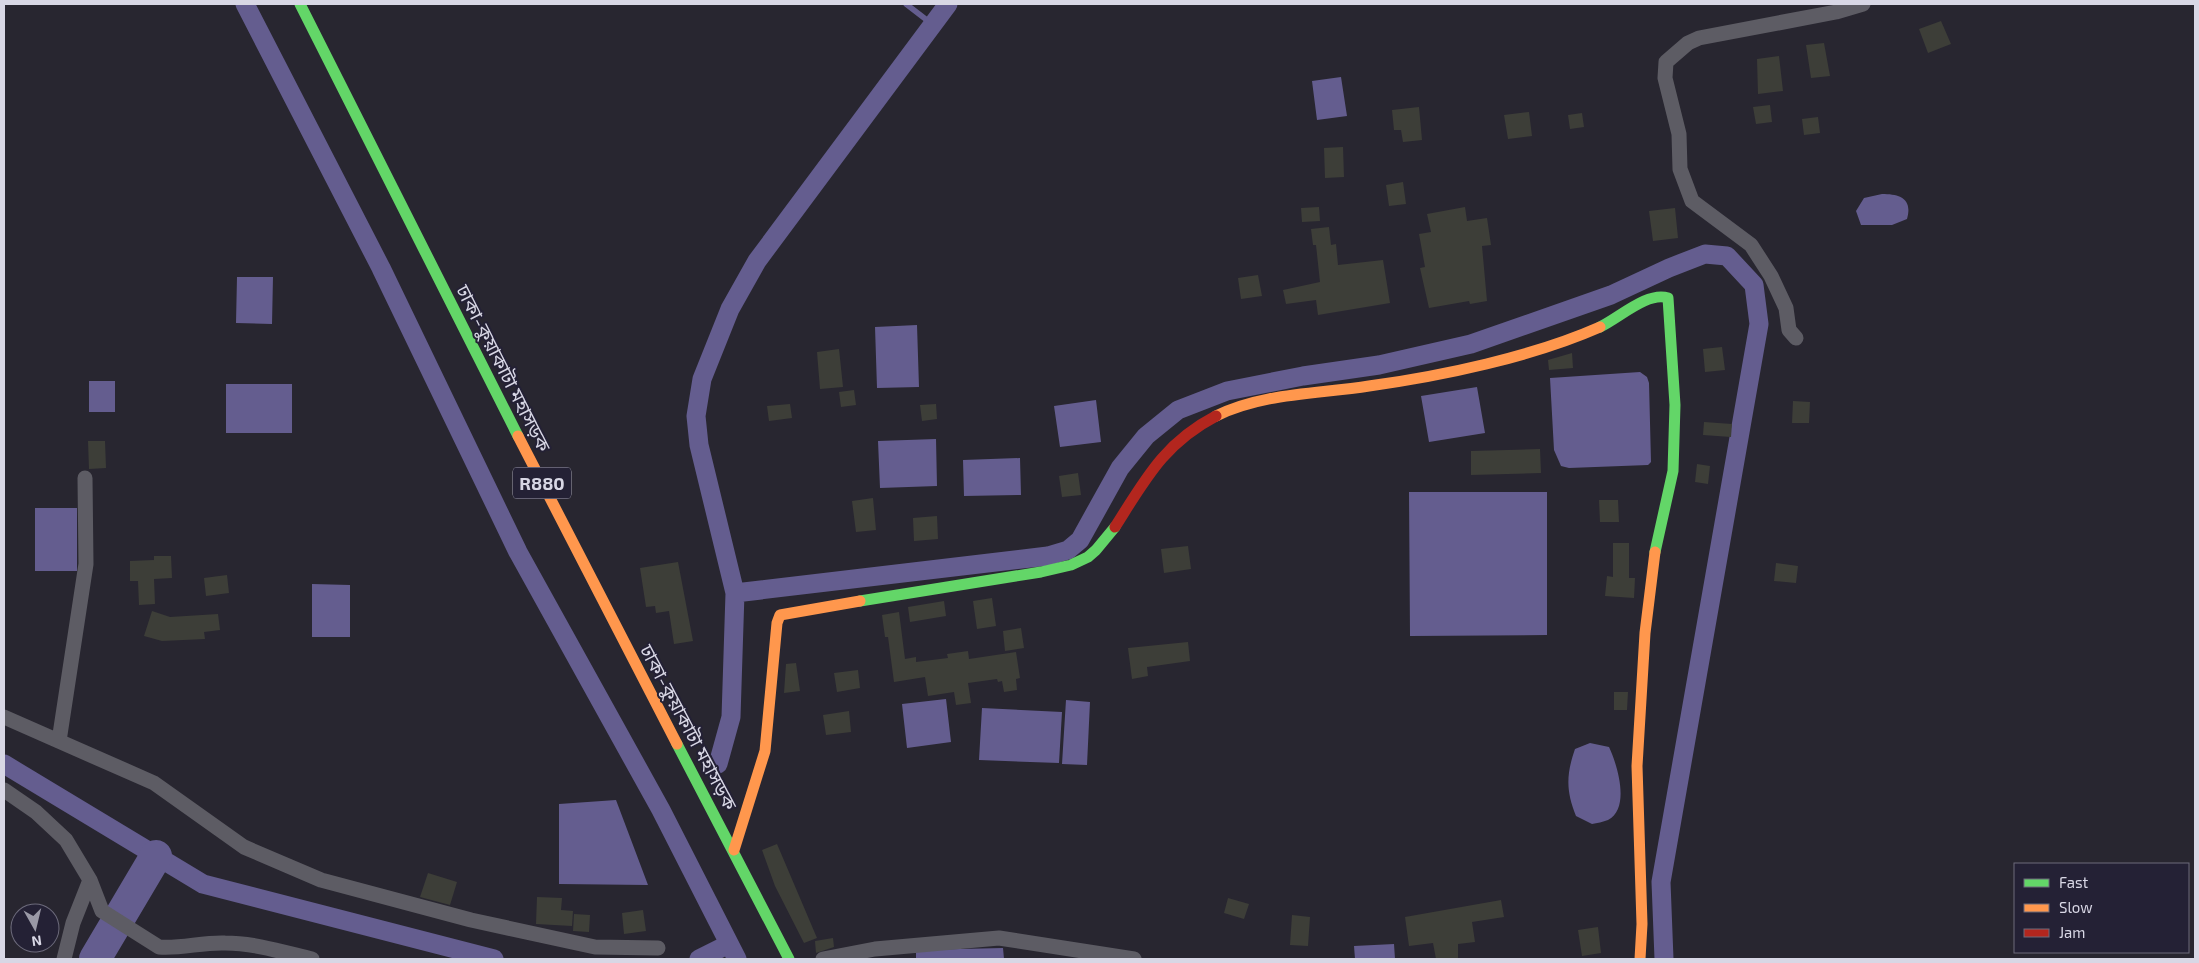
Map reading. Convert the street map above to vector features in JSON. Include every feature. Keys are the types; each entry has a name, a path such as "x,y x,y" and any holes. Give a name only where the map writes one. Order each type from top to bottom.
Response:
{"street":[{"name":"ঢাকা-কুয়াকাটা মহাসড়ক","path":"300,4 584,566 790,959"},
{"path":"1796,338 1789,330 1786,308 1770,276 1751,245 1692,201 1680,169 1678,134 1665,78 1666,62 1688,42 1699,38 1836,12 1863,4"},
{"path":"734,850 765,752 777,623 780,615 785,612 1033,574 1075,563 1088,556 1114,530 1138,488 1159,460 1200,425 1260,401 1378,385 1481,364 1552,346 1620,317 1652,296 1662,295 1668,298 1670,304 1675,405 1673,471 1653,561 1645,633 1638,766 1642,924 1640,959"},
{"path":"59,741 86,564 85,478"},
{"path":"4,717 154,783 244,847 321,880 471,920 595,947 658,948"},
{"path":"4,790 36,812 66,840 90,880 102,911 159,947 170,948 223,942 252,945 312,959"},
{"path":"64,959 73,923 90,880"},
{"path":"823,959 875,949 999,938 1134,959"}],"shaded area":[{"path":"1341,77 1347,116 1317,120 1312,81"},
{"path":"1882,194 1899,196 1906,202 1908,206 1907,219 1892,225 1861,225 1856,211 1864,198"},
{"path":"237,277 273,277 272,324 236,323"},
{"path":"917,325 919,387 877,388 875,327"},
{"path":"1640,372 1647,377 1649,383 1651,462 1648,465 1569,468 1561,466 1554,450 1550,378"},
{"path":"89,381 115,381 115,412 89,412"},
{"path":"226,384 292,384 292,433 226,433"},
{"path":"1477,387 1485,433 1429,442 1421,396"},
{"path":"1096,400 1101,442 1060,447 1054,406"},
{"path":"936,439 937,486 880,488 878,441"},
{"path":"1020,458 1021,495 964,496 963,460"},
{"path":"1409,492 1547,492 1547,635 1410,636"},
{"path":"35,508 77,508 77,571 35,571"},
{"path":"312,584 350,585 350,637 312,637"},
{"path":"946,699 951,742 907,748 902,704"},
{"path":"1066,700 1090,702 1087,765 1062,764"},
{"path":"982,708 1062,712 1059,763 979,760"},
{"path":"1590,743 1609,747 1618,774 1621,796 1615,814 1608,820 1592,824 1576,816 1570,799 1568,783 1575,749"},
{"path":"616,800 648,885 559,884 559,804"},
{"path":"1394,944 1395,959 1355,959 1354,946"},
{"path":"1003,948 1004,959 916,959 916,950"}],"building":[{"path":"1941,21 1951,44 1928,53 1919,29"},
{"path":"1824,43 1830,76 1811,78 1806,45"},
{"path":"1779,56 1783,91 1758,94 1757,59"},
{"path":"1770,105 1772,122 1756,124 1753,107"},
{"path":"1419,107 1422,140 1403,142 1401,130 1394,130 1392,110"},
{"path":"1529,112 1532,136 1508,139 1504,115"},
{"path":"1582,113 1584,127 1570,129 1568,115"},
{"path":"1818,117 1820,133 1804,135 1802,119"},
{"path":"1343,147 1344,177 1325,178 1324,148"},
{"path":"1403,182 1406,204 1389,206 1386,185"},
{"path":"1319,207 1320,221 1302,222 1301,208"},
{"path":"1465,207 1467,221 1487,218 1491,245 1482,246 1487,301 1470,304 1469,301 1429,308 1420,268 1425,267 1419,234 1431,232 1427,214"},
{"path":"1675,208 1678,238 1653,241 1649,211"},
{"path":"1329,227 1331,245 1336,244 1338,265 1383,260 1390,303 1318,315 1316,300 1286,304 1283,290 1320,282 1316,245 1313,245 1311,229"},
{"path":"1258,275 1262,296 1241,299 1238,278"},
{"path":"1722,347 1725,370 1705,372 1703,349"},
{"path":"839,349 843,387 820,389 817,352"},
{"path":"1572,353 1573,368 1549,370 1548,360"},
{"path":"854,390 856,405 841,407 839,392"},
{"path":"1793,401 1810,402 1809,423 1792,423"},
{"path":"790,404 792,418 769,421 767,406"},
{"path":"936,404 937,419 922,421 920,405"},
{"path":"1704,422 1732,424 1731,437 1703,435"},
{"path":"88,441 105,441 106,468 89,469"},
{"path":"1540,449 1541,473 1471,475 1471,451"},
{"path":"1697,464 1710,466 1708,484 1695,482"},
{"path":"1078,473 1081,495 1062,497 1059,476"},
{"path":"873,498 876,530 856,532 852,501"},
{"path":"1599,500 1618,500 1619,522 1600,522"},
{"path":"937,516 938,539 914,541 913,518"},
{"path":"1613,543 1629,543 1629,578 1635,578 1634,598 1605,596 1607,576 1613,577"},
{"path":"1188,546 1191,569 1164,573 1161,549"},
{"path":"154,556 171,556 172,578 154,579 155,604 139,605 138,581 130,581 130,561 154,560"},
{"path":"678,562 693,641 674,644 669,611 656,613 655,606 646,607 640,568"},
{"path":"1776,563 1798,566 1796,583 1774,581"},
{"path":"227,575 229,593 206,596 204,578"},
{"path":"992,598 996,626 977,629 973,601"},
{"path":"944,601 946,616 910,622 908,607"},
{"path":"152,611 170,617 218,614 220,630 204,632 205,639 162,641 144,636"},
{"path":"899,612 905,659 916,657 916,662 948,658 947,654 968,651 969,659 1016,652 1020,678 1016,679 1017,690 1004,692 1002,681 998,682 997,679 968,683 971,703 956,705 954,692 928,696 925,677 894,682 888,637 885,637 882,615"},
{"path":"1021,628 1024,648 1005,651 1003,631"},
{"path":"1188,642 1190,661 1147,667 1148,676 1132,679 1128,648"},
{"path":"796,663 800,691 784,693 786,664"},
{"path":"858,670 860,688 837,692 834,673"},
{"path":"1614,692 1628,692 1627,710 1614,710"},
{"path":"849,711 851,732 826,735 823,715"},
{"path":"777,844 817,938 804,943 775,886 762,850"},
{"path":"428,873 457,882 450,905 420,897"},
{"path":"537,897 562,898 561,910 573,911 572,926 536,924"},
{"path":"1228,898 1249,904 1244,919 1224,913"},
{"path":"1501,900 1504,917 1472,922 1475,942 1458,944 1458,959 1436,959 1433,943 1409,946 1405,917"},
{"path":"643,910 646,931 624,934 622,913"},
{"path":"574,914 590,915 589,932 573,931"},
{"path":"1292,915 1310,917 1308,946 1290,945"},
{"path":"1598,927 1601,953 1582,956 1578,930"},
{"path":"833,938 834,947 816,953 815,941"}],"waterway":[{"path":"245,4 381,268 518,552 661,810 737,959"},
{"path":"906,4 932,24"},
{"path":"718,764 731,717 735,593 699,445 696,416 702,379 730,309 757,261 948,4"},
{"path":"735,593 1048,556 1068,550 1080,540 1120,468 1146,436 1178,410 1227,391 1303,376 1379,365 1471,344 1611,295 1669,268 1705,254 1727,256 1754,285 1759,324 1661,882 1664,959"},
{"path":"4,764 203,884 494,959"},
{"path":"95,959 156,856"},
{"path":"699,959 729,944"}],"traffic: fast":[{"path":"300,4 518,436"},
{"path":"1600,327 1652,298 1668,298 1675,405 1673,471 1655,552"},
{"path":"860,601 1041,572 1071,565 1088,557 1115,527"},
{"path":"677,744 789,959"}],"traffic: slow":[{"path":"1216,416 1234,408 1291,395 1350,389 1456,371 1516,356 1574,338 1600,327"},
{"path":"518,436 677,744"},
{"path":"1640,959 1642,924 1637,766 1645,633 1655,552"},
{"path":"734,850 765,751 777,623 780,615 860,601"}],"traffic: jam":[{"path":"1115,527 1157,464 1182,438 1216,416"}]}
